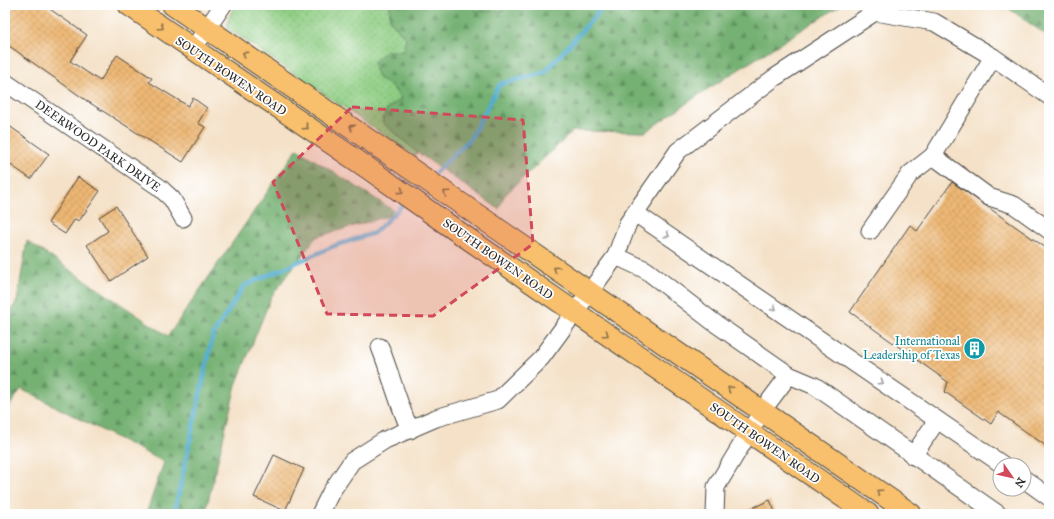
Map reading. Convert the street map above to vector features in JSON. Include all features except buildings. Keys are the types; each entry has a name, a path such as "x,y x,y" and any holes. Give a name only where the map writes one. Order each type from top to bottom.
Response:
{"main road":[{"name":"SOUTH BOWEN ROAD","path":"129,5 868,514"},
{"name":"SOUTH BOWEN ROAD","path":"173,5 384,149 911,514"}],"street":[{"path":"193,49 223,5"},
{"path":"320,514 331,492 352,461 385,440 436,418 498,400 541,358 588,291 616,256 628,223 678,151 774,78 875,12 934,22 993,57 1049,96"},
{"path":"870,231 910,174 933,156 993,57"},
{"name":"DEERWOOD PARK DRIVE","path":"5,82 158,187 172,199 183,218"},
{"path":"933,156 989,197 1014,205 1049,230"},
{"path":"635,213 992,458"},
{"path":"616,256 646,270 712,321 790,375 815,386 998,514"},
{"path":"380,347 390,373 402,414 410,430"},
{"path":"716,514 716,486 762,411 790,375"},
{"path":"914,456 937,420"},
{"path":"1032,485 1049,497"}],"highlighted area":[{"path":"352,107 523,120 533,244 433,316 327,314 273,182"}],"green space":[{"path":"235,5 390,5 390,20 406,38 403,51 378,78 392,86 401,99 387,109 382,122 417,152 415,156 227,28 229,17"},
{"path":"390,5 473,5 476,11 503,11 508,5 841,5 703,92 645,132 573,131 504,196 499,209 417,152 382,122 387,109 401,99 392,86 378,78 373,62 386,51 403,51 406,38 390,20"},
{"path":"473,5 508,5 503,11 476,11"},
{"path":"1004,5 1049,5 1049,37"},
{"path":"297,149 398,213 316,237 271,297 236,385 205,514 146,514 164,462 21,389 5,413 5,320 17,301 27,241 168,336"}],"waterway":[{"path":"431,177 470,139 500,84 544,73 605,5"},
{"path":"174,514 213,335 244,286 334,246 374,233 406,202"}],"place":[{"name":"International Leadership of Texas","path":"975,348"}]}
